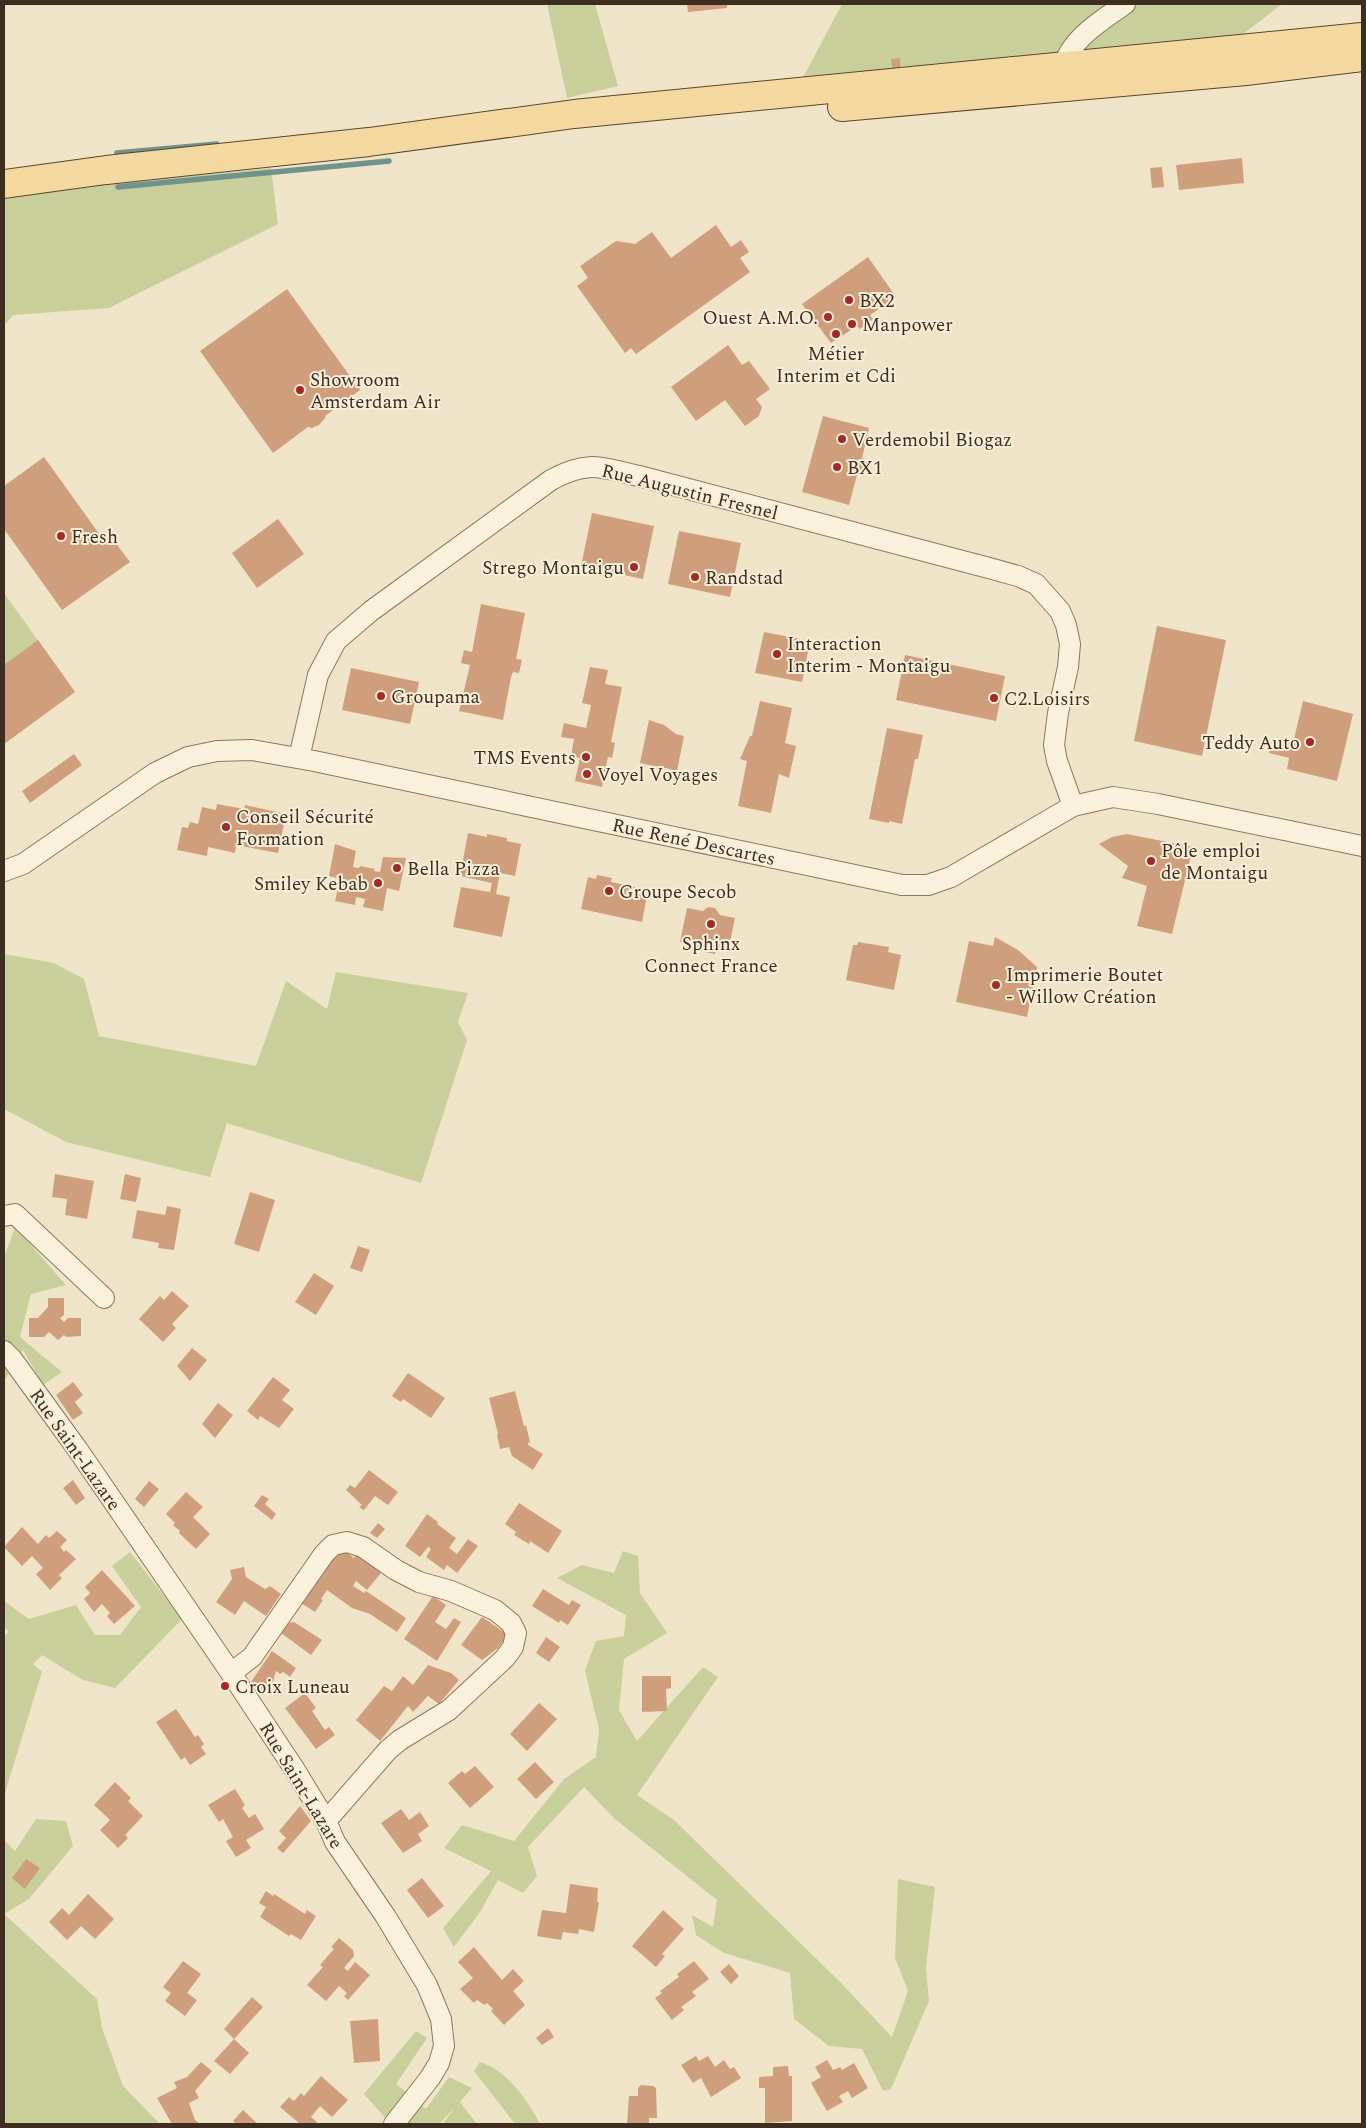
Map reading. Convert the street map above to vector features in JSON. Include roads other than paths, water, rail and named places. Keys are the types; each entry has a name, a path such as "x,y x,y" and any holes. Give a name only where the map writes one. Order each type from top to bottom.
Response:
{"main road":[{"path":"1063,76 1362,37"},
{"path":"4,184 106,170 369,142 574,114 1063,76 1246,71 1362,57"},
{"path":"4,174 106,170"}],"street":[{"path":"1063,76 1082,35 1125,4"},
{"name":"Rue Augustin Fresnel","path":"299,758 318,675 336,641 371,611 550,480 570,469 588,466 639,476 964,561 1018,576 1036,584 1060,611 1066,625 1070,644 1068,667 1058,713 1054,745 1057,762 1073,806"},
{"path":"4,871 23,864 156,773 188,757 217,751 252,750 299,758"},
{"name":"Rue René Descartes","path":"299,758 902,884 928,885 951,877 1073,806 1113,797 1133,799 1362,846"},
{"path":"4,1216 15,1214 104,1298"},
{"name":"Rue Saint-Lazare","path":"4,1351 78,1450 231,1673 326,1821 335,1842 386,1916 426,1985 441,2019 444,2046 439,2063 430,2078 394,2124"},
{"path":"231,1673 252,1657 324,1554 333,1545 347,1542 363,1547 396,1570 418,1582 451,1591 495,1610 510,1623 516,1633 513,1647 505,1658 449,1710 400,1740 388,1750 326,1821"}],"waterway":[{"path":"117,153 217,144"},
{"path":"118,187 389,161"}],"place":[{"name":"BX2","path":"849,300"},
{"name":"Ouest A.M.O.","path":"828,317"},
{"name":"Manpower","path":"852,324"},
{"name":"Métier Interim et Cdi","path":"836,334"},
{"name":"Showroom Amsterdam Air","path":"300,390"},
{"name":"Verdemobil Biogaz","path":"842,439"},
{"name":"BX1","path":"837,467"},
{"name":"Fresh","path":"61,536"},
{"name":"Strego Montaigu","path":"634,567"},
{"name":"Randstad","path":"695,577"},
{"name":"Interaction Interim - Montaigu","path":"777,654"},
{"name":"Groupama","path":"381,696"},
{"name":"C2.Loisirs","path":"994,698"},
{"name":"Teddy Auto","path":"1310,742"},
{"name":"TMS Events","path":"586,757"},
{"name":"Voyel Voyages","path":"587,774"},
{"name":"Conseil Sécurité Formation","path":"226,827"},
{"name":"Pôle emploi de Montaigu","path":"1151,861"},
{"name":"Bella Pizza","path":"397,868"},
{"name":"Smiley Kebab","path":"378,883"},
{"name":"Groupe Secob","path":"609,891"},
{"name":"Sphinx Connect France","path":"711,924"},
{"name":"Imprimerie Boutet - Willow Création","path":"996,985"},
{"name":"Croix Luneau","path":"225,1686"}]}
